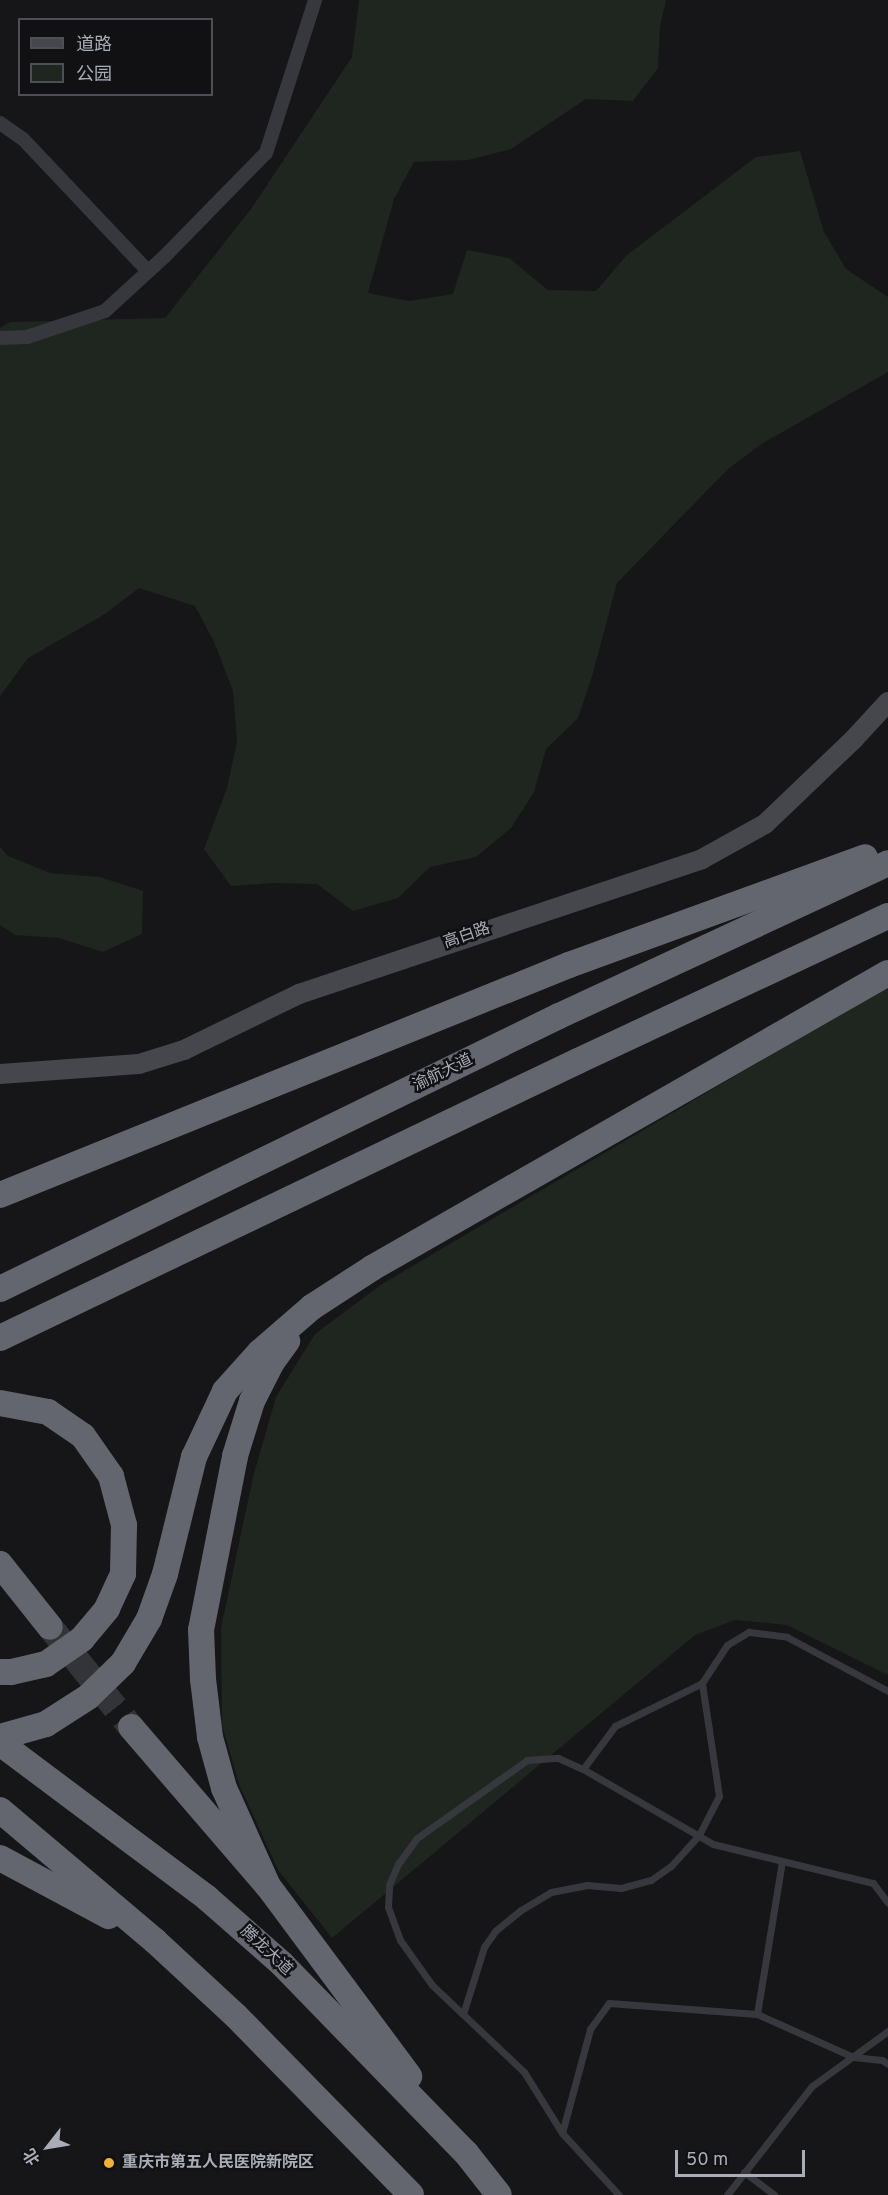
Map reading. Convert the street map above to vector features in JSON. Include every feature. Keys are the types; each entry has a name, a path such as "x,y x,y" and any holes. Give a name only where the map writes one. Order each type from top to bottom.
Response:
{"highway":[{"path":"0,1195 569,965 888,849"},
{"name":"渝航大道","path":"0,1289 559,1016 888,863"},
{"path":"0,1338 567,1066 888,916"},
{"path":"0,1737 46,1724 88,1697 123,1663 149,1619 165,1574 195,1457 225,1391 260,1352 312,1307 372,1268 888,973"},
{"path":"268,1886 224,1788 210,1737 203,1679 201,1630 235,1456 252,1401 272,1362 312,1307"},
{"path":"0,1403 48,1412 83,1437 111,1476 124,1525 123,1574 107,1609 82,1639 46,1664 11,1672 0,1672"},
{"path":"0,1564 50,1627"},
{"path":"131,1726 268,1886 466,2153"},
{"name":"腾龙大道","path":"0,1743 207,1898 282,1964 466,2153 499,2195"},
{"path":"0,1810 155,1941 236,2016 411,2195"},
{"path":"0,1858 155,1941"}],"street":[{"path":"0,338 27,337 105,311 266,153 315,0"},
{"path":"0,123 23,139 148,271"},
{"name":"高白路","path":"0,1074 139,1064 173,1053 299,994 702,859 765,824 853,740 888,702"}],"lane":[{"path":"583,1769 615,1726 702,1683 727,1645 749,1632 787,1637 888,1691"},
{"path":"463,2014 484,1947 495,1931 521,1910 551,1892 587,1885 621,1888 651,1880 671,1866 699,1835 719,1796 702,1683"},
{"path":"619,2195 562,2133 524,2072 432,1984 400,1940 387,1906 389,1885 398,1864 417,1838 527,1760 558,1758 583,1769 713,1844 873,1883 888,1903"},
{"path":"757,2014 782,1861"},
{"path":"562,2133 590,2029 609,2003 757,2014 853,2057 882,2060 888,2064"},
{"path":"727,2195 812,2086 888,2031"},
{"path":"744,2172 774,2195"}],"green space":[{"path":"359,0 666,0 660,26 658,68 633,101 586,99 511,149 468,160 414,162 394,199 368,293 409,301 453,294 467,250 509,258 548,290 596,291 627,255 756,157 800,151 824,232 846,269 888,297 888,372 763,443 728,469 617,583 593,673 578,718 546,749 534,792 511,828 476,857 430,867 398,898 353,911 317,884 274,883 231,886 204,849 227,788 237,741 233,691 215,644 195,606 139,588 105,614 28,658 0,696 0,328 10,322 165,318 251,209 352,57"},
{"path":"0,847 8,856 50,873 100,877 143,891 142,934 103,952 59,938 15,935 0,925"},
{"path":"888,986 888,1675 787,1625 735,1620 695,1635 332,1938 278,1870 239,1784 222,1725 221,1628 253,1477 276,1397 315,1334 382,1284"}],"tunnel":[{"path":"50,1627 131,1727"}],"place":[{"name":"重庆市第五人民医院新院区","path":"109,2163"}]}
